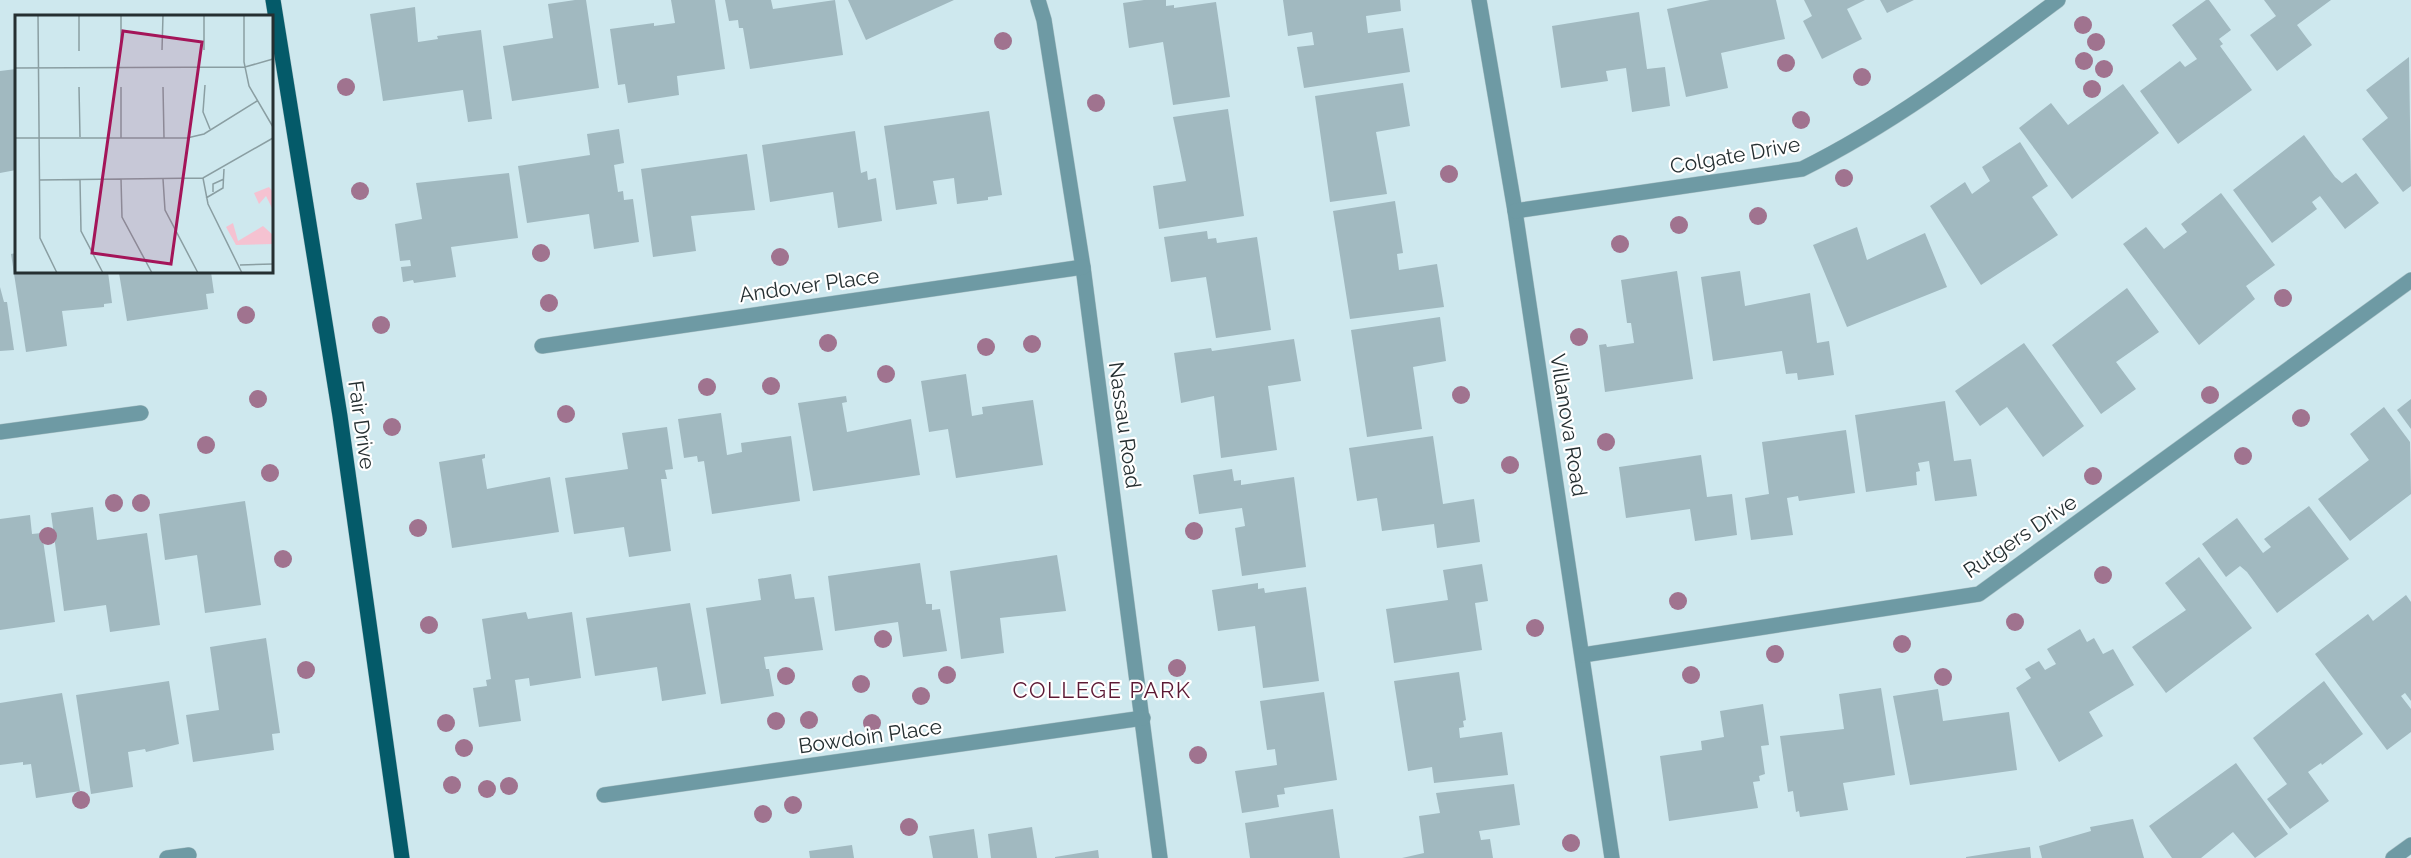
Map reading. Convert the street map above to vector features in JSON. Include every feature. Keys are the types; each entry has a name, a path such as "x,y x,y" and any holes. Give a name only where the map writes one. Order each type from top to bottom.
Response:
{"main road":[{"name":"Fair Drive","path":"273,0 340,416 402,858"}],"street":[{"name":"Nassau Road","path":"1038,0 1044,20 1083,267 1160,858"},
{"name":"Villanova Road","path":"1479,0 1515,211 1612,858"},
{"name":"Colgate Drive","path":"1515,211 1802,169 1843,149 1963,70 2058,0"},
{"name":"Andover Place","path":"542,345 1083,267"},
{"name":"Rutgers Drive","path":"1583,656 1979,594 2411,280"},
{"path":"0,432 141,413"},
{"name":"Bowdoin Place","path":"604,795 1143,718"},
{"path":"2393,858 2411,845"},
{"path":"167,858 189,855"}],"building":[{"path":"586,0 599,88 512,101 503,46 553,38 548,4"},
{"path":"671,0 715,0 725,69 677,76 679,95 628,103 625,84 618,85 610,29 654,23 654,26 675,23"},
{"path":"725,0 771,0 773,9 835,0 843,55 750,69 743,28 739,28 738,20 729,21"},
{"path":"848,0 954,0 866,40"},
{"path":"1166,0 1166,6 1174,5 1174,8 1216,2 1230,97 1173,105 1163,42 1129,48 1123,3"},
{"path":"1283,0 1400,0 1401,11 1366,16 1368,33 1403,28 1410,72 1304,88 1297,47 1314,45 1312,32 1288,36"},
{"path":"1710,0 1776,0 1785,39 1721,53 1728,88 1686,97 1667,9"},
{"path":"1804,0 1865,0 1847,9 1862,39 1822,59 1803,21 1812,16"},
{"path":"1880,0 1914,0 1887,13"},
{"path":"2209,0 2231,30 2219,39 2223,44 2220,46 2252,90 2178,144 2140,91 2180,61 2185,67 2197,59 2172,25"},
{"path":"2264,0 2331,0 2297,25 2312,45 2277,71 2250,35 2276,16"},
{"path":"415,7 418,42 438,39 437,36 481,30 492,119 468,122 463,90 383,101 370,14"},
{"path":"1639,12 1647,69 1665,67 1670,106 1632,112 1626,68 1606,71 1608,81 1561,88 1552,26"},
{"path":"2409,57 2411,186 2403,192 2362,139 2388,118 2366,90"},
{"path":"15,69 15,170 0,173 0,71"},
{"path":"1403,83 1410,126 1376,132 1387,194 1330,202 1315,96"},
{"path":"2123,84 2159,133 2072,199 2019,128 2051,103 2068,125"},
{"path":"1228,109 1244,216 1159,229 1153,186 1186,181 1173,117"},
{"path":"989,111 1002,195 988,197 988,200 957,204 954,178 933,181 937,204 896,210 884,126"},
{"path":"619,129 624,163 614,165 618,192 623,191 624,200 633,199 639,242 594,249 589,214 527,223 518,166 590,155 587,134"},
{"path":"855,131 861,173 867,171 868,180 876,178 882,221 838,228 833,192 770,202 762,145"},
{"path":"2304,135 2335,177 2342,183 2356,173 2379,203 2345,229 2320,196 2312,202 2317,209 2272,243 2233,190"},
{"path":"2020,142 2048,186 2032,197 2058,235 1981,285 1930,206 1965,182 1972,194 1990,181 1982,167"},
{"path":"747,154 755,210 691,216 696,251 653,257 641,169"},
{"path":"509,173 518,238 451,247 456,277 414,283 413,280 403,282 401,267 411,266 410,260 400,261 395,224 422,219 416,183"},
{"path":"2221,193 2275,265 2246,286 2255,299 2199,345 2123,244 2146,227 2164,249 2187,232 2181,224"},
{"path":"1395,201 1403,253 1397,254 1399,270 1437,264 1444,307 1350,319 1333,211"},
{"path":"1857,227 1867,260 1925,233 1947,287 1847,327 1813,245"},
{"path":"1207,231 1208,239 1216,238 1217,243 1257,237 1271,330 1216,338 1206,277 1171,282 1164,237"},
{"path":"15,253 15,273 108,273 112,303 104,304 104,307 62,311 67,346 26,352 11,254"},
{"path":"1677,271 1693,379 1605,392 1599,345 1606,344 1607,347 1634,343 1631,323 1627,323 1621,280"},
{"path":"1740,271 1745,306 1810,293 1817,343 1829,341 1834,375 1798,380 1797,373 1786,374 1782,351 1713,361 1701,277"},
{"path":"119,273 211,273 214,293 206,294 208,309 127,321"},
{"path":"0,287 4,302 7,302 14,350 0,351"},
{"path":"2127,288 2159,332 2116,362 2136,389 2101,414 2052,345"},
{"path":"1440,317 1446,361 1413,367 1422,429 1367,437 1351,330"},
{"path":"1294,339 1301,381 1268,386 1277,450 1221,458 1214,396 1181,403 1174,353 1211,348 1212,351"},
{"path":"2024,343 2084,426 2043,457 2007,407 1980,426 1955,391"},
{"path":"966,374 972,416 983,414 982,407 1033,400 1043,465 956,478 948,429 929,432 921,381"},
{"path":"846,396 847,402 842,403 847,432 911,419 920,475 813,491 798,403"},
{"path":"2411,399 2411,429 2397,410"},
{"path":"1945,401 1954,461 1971,459 1977,496 1935,501 1929,461 1918,463 1920,471 1916,472 1917,485 1866,492 1855,415"},
{"path":"2384,407 2410,442 2411,494 2350,541 2318,499 2369,460 2350,434"},
{"path":"721,413 727,455 742,452 741,443 791,436 800,501 712,514 704,461 698,462 697,456 684,458 678,419"},
{"path":"667,427 673,469 665,470 667,479 661,479 671,551 629,557 624,527 574,534 565,478 628,469 622,433"},
{"path":"1846,430 1855,493 1799,501 1798,496 1787,498 1793,535 1751,540 1745,498 1769,494 1762,442"},
{"path":"1433,436 1443,504 1474,499 1480,542 1437,548 1434,524 1382,531 1377,498 1357,501 1349,448"},
{"path":"485,454 485,458 482,459 487,489 550,477 559,532 452,548 439,462"},
{"path":"1701,455 1707,497 1732,494 1737,535 1695,541 1690,509 1626,518 1619,467"},
{"path":"1232,469 1234,481 1241,480 1241,485 1294,477 1306,567 1242,576 1235,528 1245,526 1242,508 1199,514 1193,475"},
{"path":"245,501 261,605 205,613 197,555 165,560 159,514"},
{"path":"2309,506 2349,559 2277,613 2247,572 2240,566 2226,577 2202,544 2237,518 2263,553 2271,547 2264,539"},
{"path":"93,507 97,540 147,533 160,625 110,632 106,605 64,611 51,513"},
{"path":"30,515 32,534 42,533 55,622 0,630 0,519"},
{"path":"1057,555 1066,611 1000,618 1004,653 961,659 950,571"},
{"path":"2199,557 2252,628 2166,693 2132,647 2186,610 2165,583"},
{"path":"920,563 926,604 932,604 932,610 940,609 947,651 903,657 898,622 835,631 828,576"},
{"path":"1482,564 1488,601 1475,603 1482,650 1394,663 1386,609 1448,600 1443,570"},
{"path":"791,574 795,599 814,597 823,650 764,657 766,669 769,669 774,696 721,704 706,608 761,600 758,579"},
{"path":"1258,583 1258,589 1264,588 1265,593 1306,587 1319,681 1263,688 1255,626 1218,631 1212,590"},
{"path":"2406,595 2411,602 2411,701 2405,693 2401,696 2411,709 2411,732 2387,750 2315,654 2368,614 2373,621"},
{"path":"690,603 706,694 662,701 657,667 595,676 586,618"},
{"path":"526,612 528,619 572,612 581,678 530,686 529,678 515,680 521,721 479,727 473,688 487,686 486,680 491,679 482,619"},
{"path":"2080,629 2087,642 2094,638 2103,654 2113,649 2134,685 2089,712 2103,736 2059,762 2016,688 2031,678 2025,669 2039,661 2045,670 2056,664 2047,649"},
{"path":"266,638 280,733 272,734 274,750 193,762 186,715 219,710 210,647"},
{"path":"1459,672 1466,720 1463,721 1464,727 1459,728 1460,738 1502,732 1508,775 1434,783 1432,767 1408,771 1394,681"},
{"path":"169,681 179,744 146,752 145,749 128,752 133,787 91,794 76,695"},
{"path":"2324,681 2363,734 2322,765 2321,763 2308,772 2329,801 2290,829 2267,799 2287,784 2253,738"},
{"path":"1881,688 1895,775 1843,783 1848,810 1800,817 1799,811 1796,812 1793,791 1788,792 1780,736 1844,729 1839,694"},
{"path":"1938,689 1943,721 2009,712 2017,770 1910,785 1893,696"},
{"path":"1324,692 1337,780 1284,788 1285,794 1277,795 1279,807 1242,813 1235,771 1277,765 1275,749 1267,750 1260,701"},
{"path":"62,693 80,791 36,798 31,764 23,765 23,762 0,765 0,703"},
{"path":"1763,704 1769,745 1761,746 1765,774 1759,776 1760,781 1753,782 1758,808 1669,821 1660,756 1702,750 1701,741 1724,737 1720,711"},
{"path":"2236,763 2288,834 2255,858 2233,832 2201,858 2172,858 2149,826"},
{"path":"1514,784 1520,825 1479,831 1481,840 1490,839 1493,858 1402,858 1424,853 1419,816 1440,813 1436,793"},
{"path":"1333,809 1340,858 1250,858 1245,823"},
{"path":"2133,819 2144,858 2042,858 2039,846 2091,831 2090,827"},
{"path":"1032,827 1037,858 991,858 988,834"},
{"path":"974,829 978,858 933,858 929,836"},
{"path":"852,845 854,858 810,858 809,851"},
{"path":"2030,847 2031,858 1966,858 1966,857"},
{"path":"1098,850 1099,858 1055,858 1055,857"}],"district":[{"name":"COLLEGE PARK","path":"1102,690"}]}
